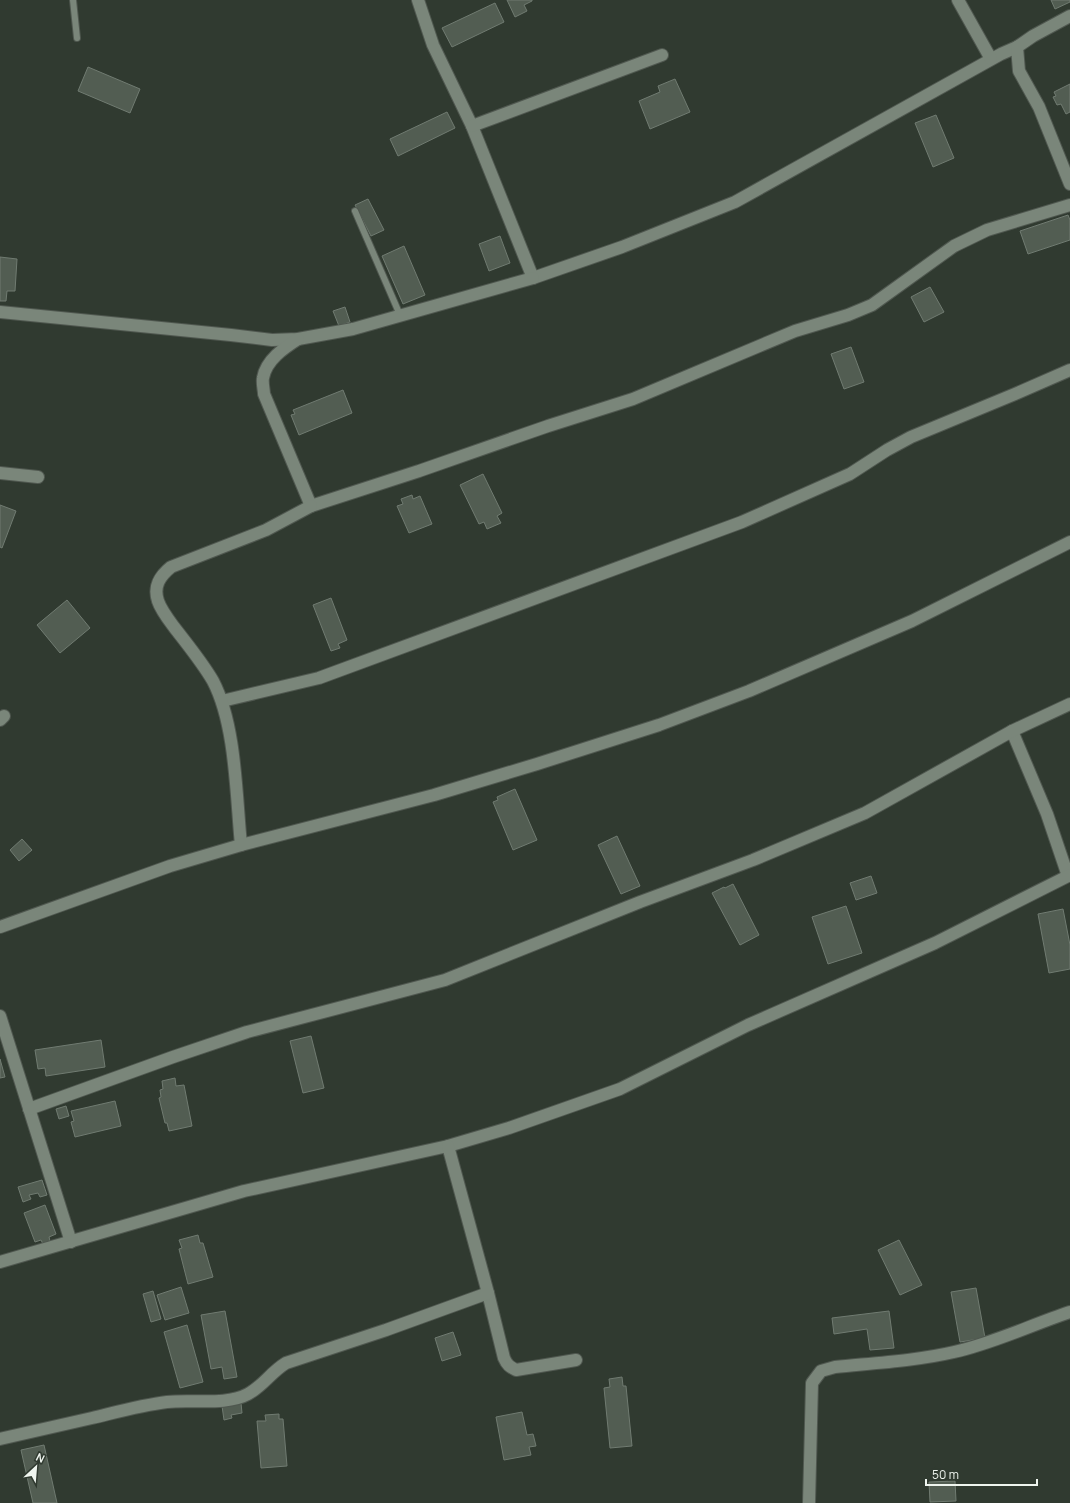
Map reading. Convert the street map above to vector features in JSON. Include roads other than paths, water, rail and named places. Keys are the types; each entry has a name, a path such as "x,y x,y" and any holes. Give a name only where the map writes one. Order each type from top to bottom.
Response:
{"street":[{"path":"418,0 433,45 472,126 533,278"},
{"path":"958,0 991,59"},
{"path":"0,312 272,340 298,339 353,329 533,278 622,247 735,202 991,59 1017,47 1033,36 1070,16"},
{"path":"1017,47 1019,71 1039,107 1070,184"},
{"path":"472,126 662,55"},
{"path":"241,845 233,761 222,701 212,680 167,617 158,601 156,586 162,574 171,567 266,530 310,506 633,399 795,331 848,315 872,305 954,246 987,230 1070,205"},
{"path":"298,339 279,352 269,365 263,378 264,394 310,506"},
{"path":"222,701 319,678 742,522 850,474 887,450 911,437 1070,370"},
{"path":"0,473 38,477"},
{"path":"0,927 170,866 241,845 434,794 538,764 659,725 749,691 912,621 1070,542"},
{"path":"30,1109 173,1056 247,1032 445,980 640,902 753,860 865,813 1012,731 1070,704"},
{"path":"0,1262 244,1191 448,1146 509,1128 620,1088 748,1025 935,943 1069,876 1047,814 1012,731"},
{"path":"0,1016 71,1242"},
{"path":"448,1146 506,1364 516,1370 576,1360"},
{"path":"0,1439 154,1404 186,1400 222,1400 238,1398 248,1394 276,1369 286,1363 488,1293"},
{"path":"809,1503 812,1383 821,1371 835,1367 926,1357 955,1352 994,1340 1070,1312"}],"lane":[{"path":"73,0 77,38"},
{"path":"355,211 400,315"}]}
